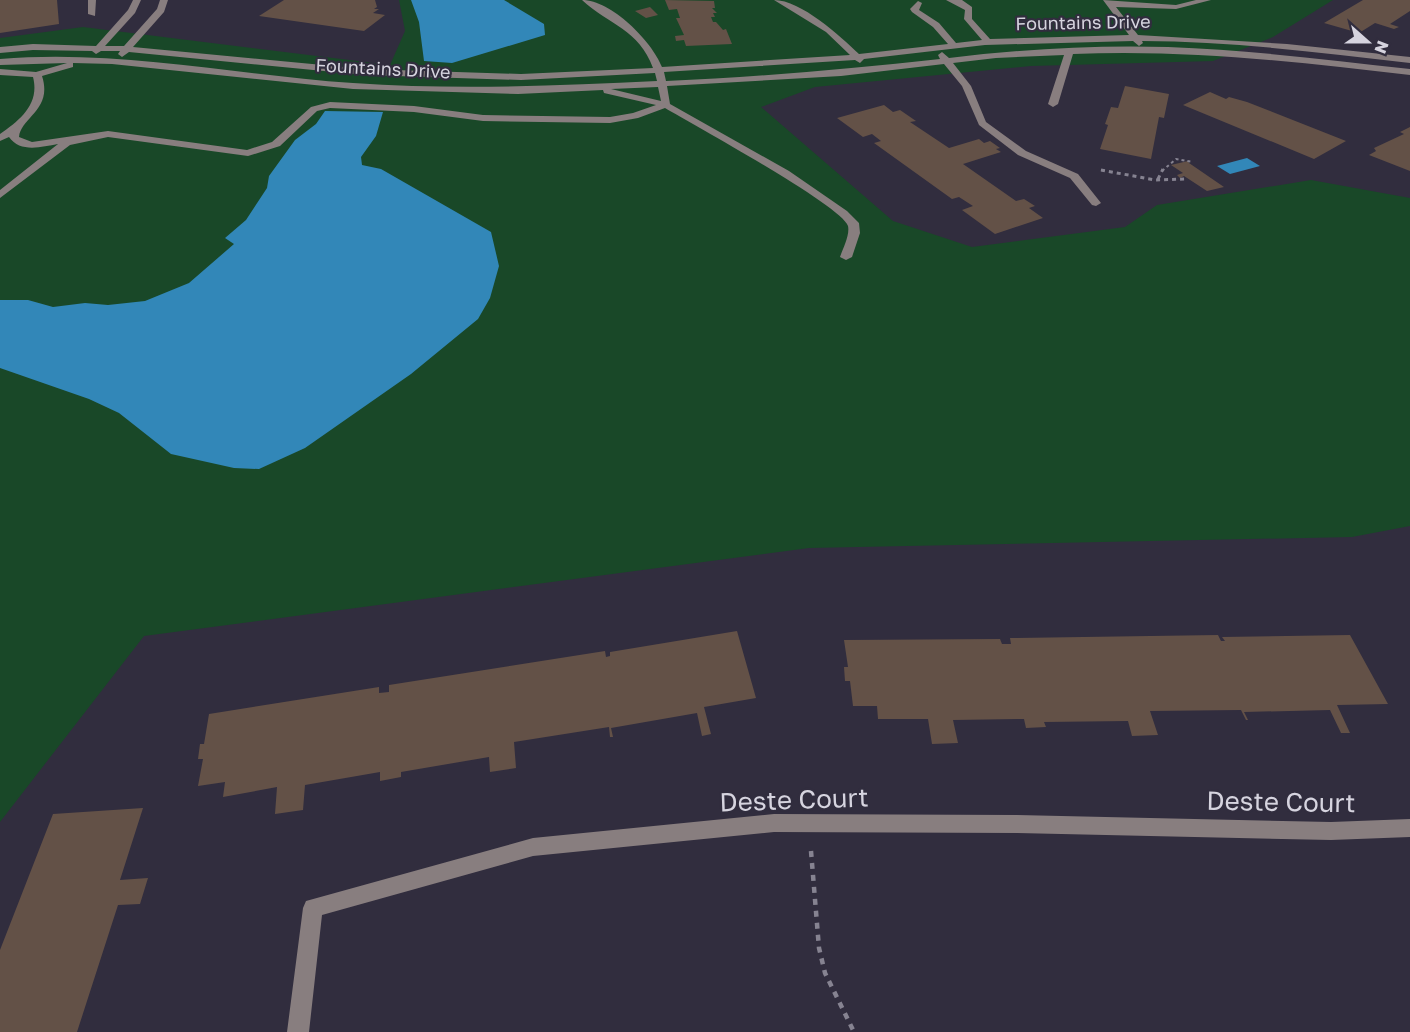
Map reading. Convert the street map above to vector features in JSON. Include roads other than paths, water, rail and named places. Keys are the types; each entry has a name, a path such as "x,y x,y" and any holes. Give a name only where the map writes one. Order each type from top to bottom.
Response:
{"street":[{"path":"92,0 92,14"},
{"path":"0,72 36,75 83,61 99,48 132,11 137,0"},
{"path":"112,62 128,49 160,10 165,0"},
{"path":"586,0 627,26 649,45 660,70 666,105"},
{"path":"778,0 829,30 869,70"},
{"path":"950,0 959,2 969,9 968,19 988,42"},
{"path":"1108,2 1176,7 1203,3 1207,0"},
{"path":"920,1 914,9 916,12 936,25 954,46"},
{"path":"1108,2 1144,50"},
{"name":"Fountains Drive","path":"0,50 33,46 128,49 386,73 521,77 757,65 857,57 988,42 1136,38 1287,47 1410,60"},
{"path":"937,48 966,86 982,123 1022,153 1074,176 1096,203"},
{"name":"Fountains Drive","path":"0,62 23,60 112,62 353,86 518,91 765,79 869,70 946,60 1144,50 1293,60 1410,72"},
{"path":"1053,104 1069,52"},
{"path":"757,65 765,79"},
{"path":"0,138 34,111 39,101 39,78 36,75"},
{"path":"588,87 666,105 785,173 843,213 853,223 854,233 846,257"},
{"path":"17,126 13,134 14,138 26,145 48,144 108,134 248,153 276,144 314,109 330,105 414,109 483,118 610,120 635,116 666,105"},
{"path":"0,195 66,143 85,137"},
{"name":"Deste Court","path":"298,1032 313,908 533,847 774,823 1017,824 1331,831 1410,828"}],"water":[{"path":"411,0 504,0 544,24 545,35 452,63 424,61 419,22"},
{"path":"325,111 383,112 376,136 361,157 362,165 381,169 491,232 499,266 490,298 478,319 411,374 305,448 259,469 234,468 171,454 119,413 89,399 0,368 0,300 28,300 53,307 85,303 108,305 145,301 189,283 234,244 225,238 246,220 267,188 269,176 295,140 316,124"},
{"path":"1247,158 1260,166 1230,174 1217,166"}]}
